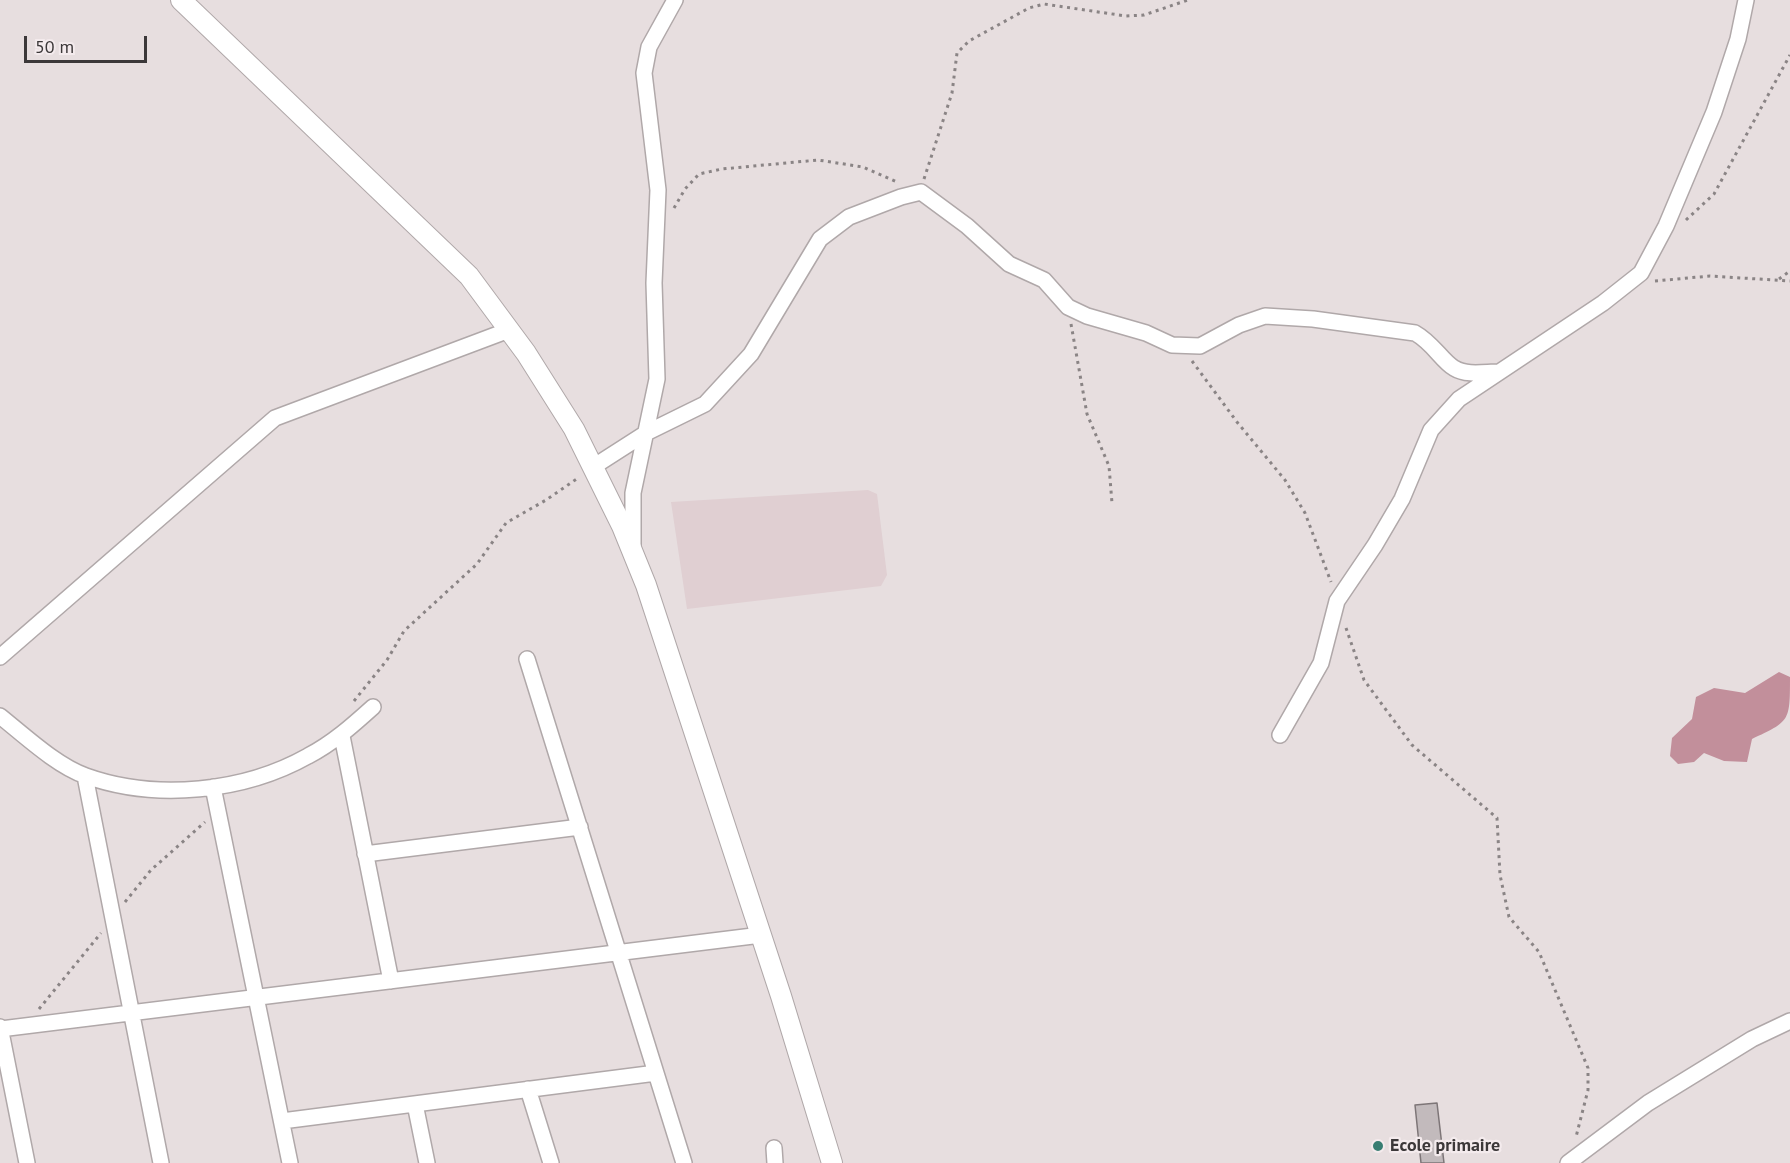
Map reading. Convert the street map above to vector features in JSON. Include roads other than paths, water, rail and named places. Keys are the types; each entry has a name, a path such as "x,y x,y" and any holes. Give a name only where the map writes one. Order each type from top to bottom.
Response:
{"street":[{"path":"181,0 456,263 509,330 568,420 633,549 761,935 832,1163"},
{"path":"633,549 633,493 657,379 654,283 658,190 644,74 649,47 675,0"},
{"path":"1280,735 1321,663 1337,601 1375,545 1402,499 1431,430 1459,399 1604,303 1641,273 1666,226 1714,112 1738,39 1746,0"},
{"path":"593,467 646,433 705,404 751,354 819,239 849,217 901,197 921,192 967,226 1009,264 1044,280 1068,307 1172,345 1200,346 1239,325 1265,316 1313,319 1415,333 1430,341 1454,368 1473,373 1498,372"},
{"path":"0,657 275,418 509,330"},
{"path":"527,659 684,1163"},
{"path":"0,716 41,748 85,776 134,788 182,790 249,780 307,757 342,736 373,706"},
{"path":"342,736 391,981"},
{"path":"85,776 161,1163"},
{"path":"213,787 290,1163"},
{"path":"365,854 580,826"},
{"path":"27,1163 0,1028 761,935"},
{"path":"1568,1163 1648,1103 1752,1039 1790,1021"},
{"path":"282,1121 656,1073"},
{"path":"528,1089 551,1163"},
{"path":"415,1104 427,1163"}],"place":[{"name":"Ecole primaire","path":"1378,1146"}]}
